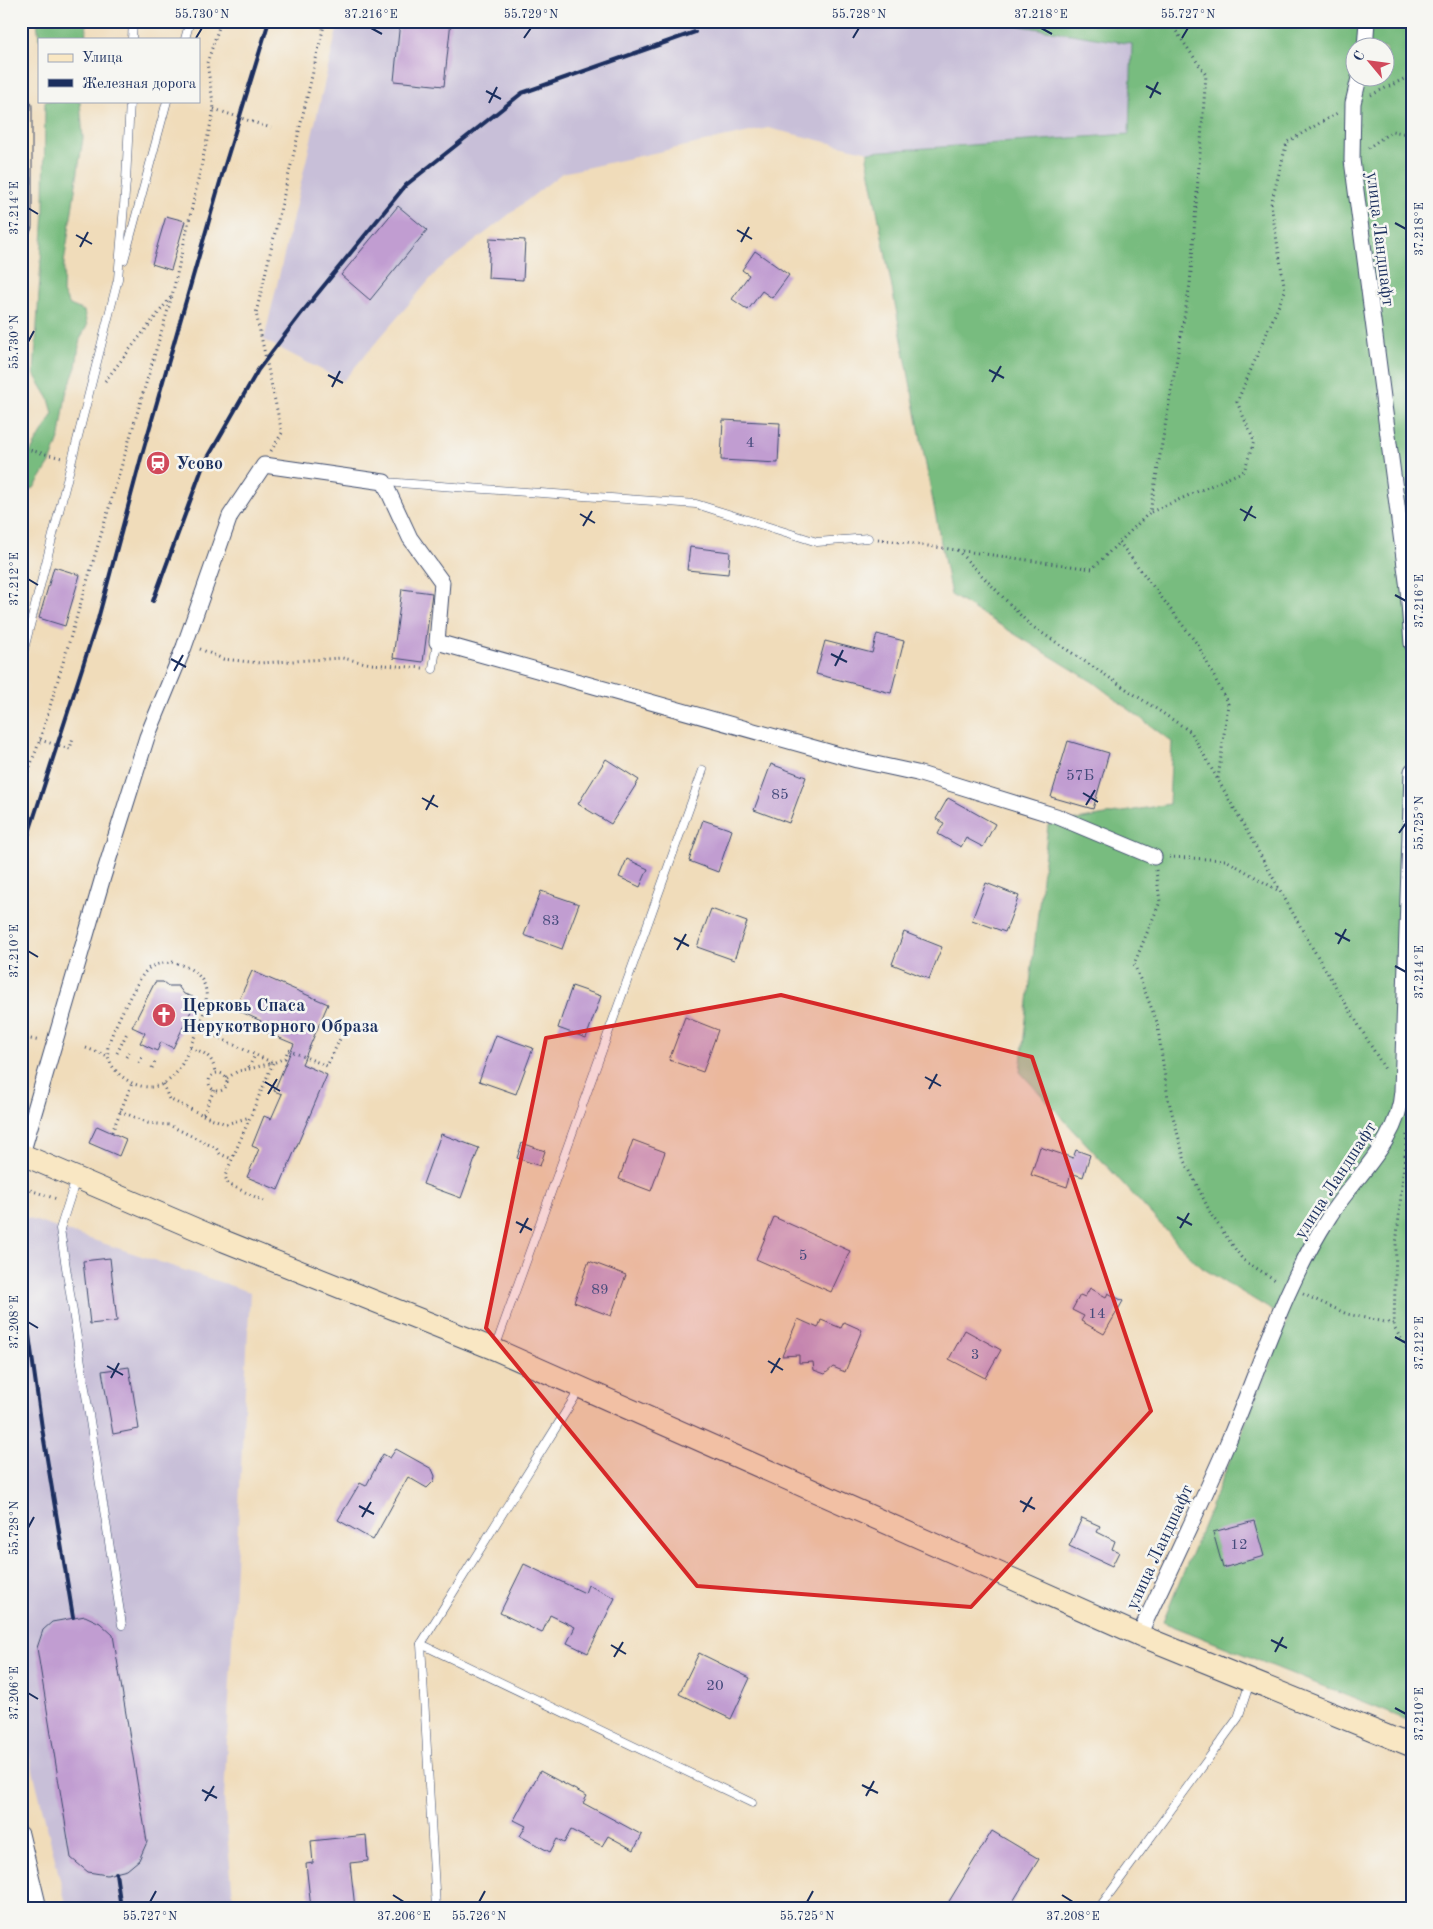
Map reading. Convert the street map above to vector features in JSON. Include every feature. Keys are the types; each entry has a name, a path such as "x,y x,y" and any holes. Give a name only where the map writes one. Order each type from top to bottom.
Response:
{"street":[{"path":"1366,38 1367,21"},
{"name":"улица Ландшафт","path":"1356,88 1352,103 1352,160 1408,589 1412,644"},
{"path":"21,108 21,226"},
{"path":"1154,857 1056,816 926,776 857,760 437,642 442,582 410,538 384,482 264,465 230,516 186,643 147,737 103,877 22,1154 224,1241 581,1387 1139,1635 1250,1682 1412,1746"},
{"name":"улица Ландшафт","path":"1139,1635 1227,1444 1291,1289 1328,1217 1381,1149 1399,1113 1402,1091 1412,771"},
{"path":"21,1834 39,1908"}],"lane":[{"path":"132,38 133,21"},
{"path":"185,38 190,21"},
{"path":"118,278 130,102"},
{"path":"21,661 25,632 72,460 118,278 167,102"},
{"path":"384,482 696,504 817,542 868,538"},
{"path":"433,669 437,642"},
{"path":"494,1350 703,770"},
{"path":"70,1175 60,1228 122,1625"},
{"path":"436,1908 421,1644 581,1387"},
{"path":"421,1644 752,1803"},
{"path":"1099,1908 1238,1718 1250,1682"}],"path":[{"path":"21,790 40,740 172,296 214,109 207,63 220,21"},
{"path":"264,465 282,432 256,313 326,21"},
{"path":"1150,512 1190,284 1206,75 1169,21"},
{"path":"868,538 1092,569 1150,512 1244,471 1254,441 1238,402 1285,291 1270,204 1287,142 1352,103 1412,75"},
{"path":"214,109 272,128"},
{"path":"1352,160 1392,131 1412,134"},
{"path":"86,405 172,296"},
{"path":"21,448 72,460"},
{"path":"1119,542 1198,645 1228,704 1218,780"},
{"path":"957,550 1030,625 1191,732 1281,892 1387,1072"},
{"path":"186,643 223,659 260,663 342,658 371,664 433,669"},
{"path":"40,740 70,749 73,737"},
{"path":"1281,892 1226,860 1154,857 1160,902 1134,964 1156,1022 1168,1098 1185,1161 1212,1216 1243,1260 1291,1289 1347,1314 1394,1324"},
{"path":"172,962 180,964 187,966 198,975 206,988 208,1002 198,1028 181,1067 172,1079 163,1084 144,1087 132,1083 119,1074 110,1063 108,1047 113,1033 145,971 158,964 172,962"},
{"path":"227,1078 238,1071 273,1063 285,1058 288,1050 327,1066 347,1024"},
{"path":"198,1028 273,1063"},
{"path":"117,1053 127,1033"},
{"path":"190,1047 208,1055 214,1064 215,1073 209,1081 214,1090"},
{"path":"86,1048 108,1056"},
{"path":"126,1057 131,1049"},
{"path":"139,1063 143,1055"},
{"path":"248,1069 255,1055"},
{"path":"152,1068 156,1060"},
{"path":"264,1201 228,1184 225,1176 273,1063"},
{"path":"214,1090 224,1089 228,1083 227,1078 222,1074 215,1073"},
{"path":"112,1132 132,1083"},
{"path":"163,1084 169,1099 226,1124 250,1117"},
{"path":"203,1115 214,1090"},
{"path":"120,1111 148,1123 168,1125 216,1148 220,1154 232,1160"},
{"path":"1407,1134 1396,1246 1394,1324 1395,1329 1412,1356"},
{"path":"21,1187 57,1199 70,1175"}],"highlighted area":[{"path":"781,995 1032,1057 1151,1411 971,1607 697,1586 486,1328 546,1038"}],"shaded area":[{"path":"339,21 992,21 1132,44 1129,134 869,152 768,128 562,173 438,270 343,381 264,340"},
{"path":"21,1216 250,1292 224,1799 234,1908 67,1908 21,1722"}],"green space":[{"path":"37,21 87,21 85,38 39,38"},
{"path":"992,21 1412,21 1412,1722 1163,1622 1288,1320 1199,1266 1020,1072 1048,825 1169,804 1172,742 1093,682 951,595 867,158 869,152 1129,134 1132,44"},
{"path":"45,102 80,102 83,138 64,263 63,293 70,305 84,311 87,326 80,339 76,367 66,394 60,436 50,463 34,488 22,491 23,470 53,413 49,399 34,374 44,211"}],"building":[{"path":"400,21 451,21 444,86 394,81"},
{"path":"398,206 427,230 370,300 341,275"},
{"path":"166,216 185,221 171,270 152,264"},
{"path":"490,238 525,240 523,280 488,278"},
{"path":"755,251 789,275 772,298 762,291 748,310 732,299 749,275 742,270"},
{"path":"723,420 780,423 778,463 721,460"},
{"path":"690,547 730,552 728,574 687,570"},
{"path":"54,567 80,575 65,626 39,618"},
{"path":"402,589 432,593 423,662 393,658"},
{"path":"877,634 904,641 891,693 816,674 825,641 872,653"},
{"path":"1068,741 1109,753 1093,809 1051,797"},
{"path":"606,759 639,780 611,824 578,804"},
{"path":"771,764 806,777 789,823 754,810"},
{"path":"948,798 995,824 983,847 966,838 961,847 938,834 944,823 936,819"},
{"path":"703,820 732,830 718,872 689,861"},
{"path":"627,859 648,869 640,887 619,877"},
{"path":"986,883 1019,896 1005,932 972,920"},
{"path":"541,891 579,904 562,949 524,935"},
{"path":"711,909 747,922 734,960 697,947"},
{"path":"904,932 942,947 929,979 892,964"},
{"path":"252,971 328,1004 302,1064 327,1075 278,1190 247,1177 259,1149 252,1146 264,1116 271,1119 282,1094 274,1091 294,1044 258,1029 261,1021 235,1009"},
{"name":"Церковь Спаса Нерукотворного Образа","path":"155,982 163,982 168,986 178,986 184,994 193,997 195,1003 173,1048 161,1042 157,1051 140,1043 145,1033 132,1027"},
{"path":"572,986 601,996 586,1038 558,1028"},
{"path":"685,1017 718,1030 703,1072 669,1060"},
{"path":"496,1035 533,1048 516,1094 479,1081"},
{"path":"97,1126 126,1139 119,1156 89,1143"},
{"path":"441,1134 479,1148 461,1198 423,1184"},
{"path":"633,1140 665,1152 651,1191 619,1179"},
{"path":"522,1143 545,1151 540,1166 517,1158"},
{"path":"1040,1147 1073,1158 1076,1150 1090,1155 1083,1177 1071,1173 1067,1187 1031,1175"},
{"path":"774,1217 850,1251 831,1292 756,1259"},
{"path":"110,1258 117,1321 90,1324 83,1261"},
{"path":"589,1261 626,1275 611,1316 574,1302"},
{"path":"1090,1288 1106,1297 1108,1293 1123,1301 1104,1334 1081,1321 1084,1316 1072,1310 1080,1295 1085,1297"},
{"path":"798,1319 818,1328 821,1320 841,1328 844,1322 862,1330 845,1372 833,1367 825,1374 814,1370 813,1362 799,1363 799,1355 782,1356"},
{"path":"965,1330 1001,1350 985,1378 949,1359"},
{"path":"129,1367 139,1429 113,1434 102,1371"},
{"path":"396,1449 432,1469 435,1476 434,1481 427,1488 408,1477 373,1540 338,1520 360,1483 366,1486 383,1454 390,1458"},
{"path":"1082,1518 1100,1526 1097,1532 1115,1541 1112,1549 1119,1552 1112,1566 1069,1546"},
{"path":"1254,1521 1264,1556 1223,1568 1213,1532"},
{"path":"524,1564 585,1593 588,1585 615,1598 588,1653 567,1643 575,1627 550,1615 542,1633 500,1613"},
{"path":"85,1616 100,1623 113,1635 147,1842 139,1860 127,1870 107,1875 88,1872 71,1858 37,1648 43,1630 52,1622"},
{"path":"699,1653 750,1678 731,1719 679,1694"},
{"path":"540,1771 587,1796 583,1803 642,1835 634,1850 608,1836 602,1846 571,1830 564,1843 557,1839 550,1852 520,1836 526,1826 514,1820"},
{"path":"992,1831 1039,1859 1009,1908 945,1908"},
{"path":"366,1835 368,1861 350,1863 355,1908 311,1908 306,1864 313,1863 311,1841"}],"railway":[{"path":"21,857 98,619 141,458 224,168 269,21"},
{"path":"153,601 203,466 258,370 300,315 406,185 522,93 695,32"},
{"path":"21,1278 42,1428 73,1617"},
{"path":"116,1873 121,1908"}],"place":[{"name":"Усово","path":"158,463"},
{"name":"Церковь Спаса Нерукотворного Образа","path":"164,1015"}]}
